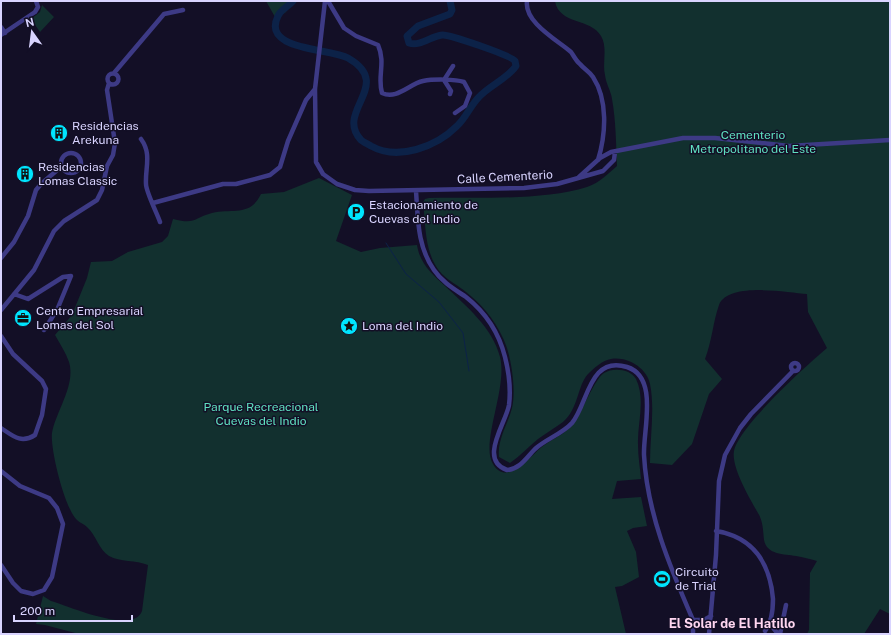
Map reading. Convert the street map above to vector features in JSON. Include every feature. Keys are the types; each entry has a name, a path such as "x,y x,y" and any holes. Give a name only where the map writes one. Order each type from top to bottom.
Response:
{"street":[{"path":"1,27 3,34 35,12 38,7 36,1"},
{"path":"326,1 344,28 356,36 378,45 382,59 380,86 382,93 388,95 393,94 425,80 464,82 470,93 465,106 455,113"},
{"name":"Calle Cementerio","path":"326,1 315,89 315,158 317,167 323,174 337,184 359,191 524,188 558,184 576,180 604,171 607,168"},
{"path":"527,1 526,9 531,18 574,55 580,65 590,72 598,87 604,115 604,135 599,159"},
{"path":"1,310 34,270 54,231 64,221 97,200 102,190 115,143 106,90 109,83 108,76 114,73 164,14 183,10"},
{"path":"444,80 453,66"},
{"path":"109,83 114,84 118,81 117,75 114,73"},
{"path":"444,80 450,94"},
{"path":"153,203 223,184 236,184 270,175 280,167 290,135 306,100 315,89"},
{"path":"576,180 599,159 615,152 651,144 699,137 789,146 890,140"},
{"path":"140,139 144,144 147,155 146,186 160,222"},
{"path":"607,168 614,160 615,152"},
{"path":"1,258 14,242 28,216 36,190 62,166 62,160 65,154 72,153 80,158 81,164 75,172 69,172 62,166"},
{"path":"599,159 608,160 607,168"},
{"path":"416,190 420,235 430,263 445,282 470,301 485,316 496,333 503,349 508,366 510,393 508,410 494,447 496,460 500,467 507,470 518,466 538,446 571,423 579,410 589,385 602,370 614,366 626,366 642,377 647,391 644,455 650,502 659,533 693,620 693,634"},
{"path":"14,294 28,299 63,277 71,276 57,310 44,330"},
{"path":"1,336 13,354 42,381 46,388 42,415 35,434 26,440 21,440 1,428"},
{"path":"709,634 719,481 725,455 740,428 751,414 793,371"},
{"path":"1,471 20,486 49,498 57,508 63,524 52,577 44,590 33,594 21,591 13,583 1,565"},
{"path":"716,531 739,537 749,544 766,566 771,580 773,610 770,624 765,630"},
{"path":"779,634 786,605"},
{"path":"693,620 702,620 711,616"},
{"path":"770,624 779,634"}],"green space":[{"path":"266,1 295,1 285,13 275,17"},
{"name":"Cementerio Metropolitano del Este","path":"555,1 890,1 890,614 880,609 864,634 807,634 809,630 810,573 817,561 777,553 769,549 764,540 760,516 750,500 735,465 734,451 739,440 748,427 774,397 827,348 808,312 807,294 759,290 746,291 734,293 725,298 719,305 705,359 722,379 709,394 692,444 672,465 650,463 652,413 650,384 641,368 630,361 623,359 611,359 605,361 595,367 588,374 584,379 572,410 563,422 538,439 510,463 499,457 501,438 512,408 514,394 513,378 507,348 496,324 485,310 466,292 445,277 436,266 427,240 423,202 425,199 429,198 530,196 570,191 587,187 595,183 617,166 616,132 611,96 604,70 605,50 603,41 596,30 590,26 562,14"},
{"path":"42,5 54,17 40,32 31,19 40,12"},
{"name":"Parque Recreacional Cuevas del Indio","path":"319,178 352,195 336,241 361,252 380,248 417,245 421,258 427,268 478,318 491,336 500,357 501,370 498,399 490,443 490,455 493,464 499,470 505,473 519,467 543,446 567,430 577,417 592,388 604,373 612,370 622,370 634,376 639,387 641,404 638,445 641,479 617,481 612,499 641,497 647,526 633,528 627,531 636,552 639,577 622,586 615,587 626,634 79,634 36,624 43,596 51,601 85,613 114,620 136,618 142,611 148,565 109,556 103,550 90,530 77,520 72,514 63,492 53,452 52,433 70,380 68,359 55,335 72,315 87,278 91,262 112,261 128,252 162,242 168,236 173,219 190,221 212,213 246,209 257,201 261,194 284,192"}],"waterway":[{"path":"293,1 278,16 275,27 279,36 288,42 300,46 348,58 361,68 366,78 366,88 354,119 355,129 363,142 382,150 393,152 416,150 428,146 448,134 466,116 479,97 508,75 516,66 515,61 511,58 467,41 447,36 438,36 417,44 409,43 407,36 418,26 450,14 452,10 450,1"},
{"path":"386,243 406,274 439,302 463,333 469,371"}],"place":[{"name":"Residencias Arekuna","path":"59,133"},
{"name":"Residencias Lomas Classic","path":"25,174"},
{"name":"Estacionamiento de Cuevas del Indio","path":"356,212"},
{"name":"Centro Empresarial Lomas del Sol","path":"23,318"},
{"name":"Loma del Indio","path":"349,326"},
{"name":"Circuito de Trial","path":"662,579"}],"district":[{"name":"El Solar de El Hatillo","path":"732,623"}]}
